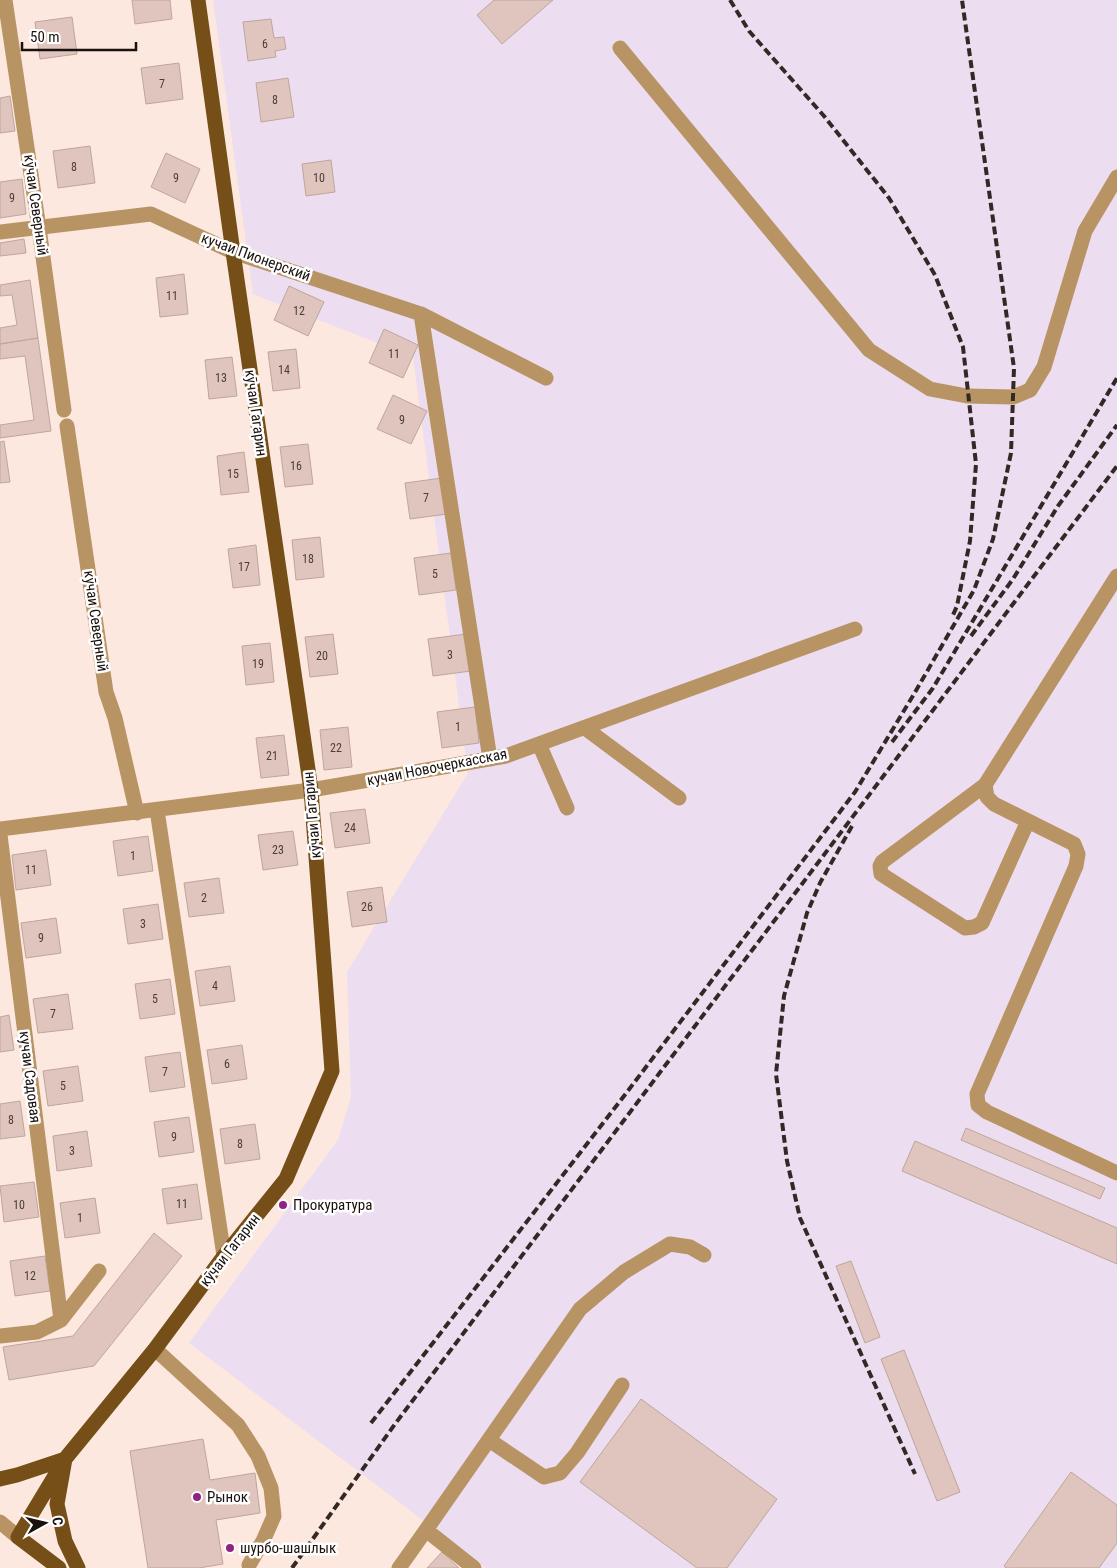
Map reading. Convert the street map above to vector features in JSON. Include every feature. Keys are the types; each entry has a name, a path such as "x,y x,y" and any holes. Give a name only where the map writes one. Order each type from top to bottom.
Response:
{"main road":[{"name":"кӯчаи Гагарин","path":"18,1537 65,1458 155,1349 224,1256 286,1179 332,1071 311,790 198,0"},
{"path":"0,1478 17,1476 65,1458"},
{"path":"65,1458 57,1504 65,1542 78,1568"},
{"path":"18,1537 58,1568"}],"street":[{"name":"кӯчаи Северный","path":"5,0 64,410"},
{"path":"620,48 869,350 930,389 967,396 1013,397 1030,390 1044,367 1085,231 1117,177"},
{"name":"кучаи Пионерский","path":"0,232 151,214 233,252 422,314 546,378"},
{"path":"422,314 490,759"},
{"name":"кӯчаи Северный","path":"67,426 106,692 115,718 137,813"},
{"path":"1028,821 982,923 974,927 965,928 881,874 880,866 882,862 985,785 1117,576"},
{"name":"кучаи Новочеркасская","path":"0,830 311,790 506,756 856,629"},
{"path":"584,728 679,798"},
{"path":"539,744 566,808"},
{"path":"985,785 987,796 994,804 1074,844 1078,854 1076,866 977,1094 978,1105 987,1112 1117,1173"},
{"path":"158,810 224,1256"},
{"name":"кучаи Садовая","path":"0,835 60,1320"},
{"path":"399,1568 580,1309 624,1272 670,1244 690,1248 704,1255"},
{"path":"0,1336 37,1332 60,1320 98,1271"},
{"path":"155,1349 238,1425 258,1456 271,1488 274,1516 263,1541 249,1564"},
{"path":"489,1440 544,1477 560,1473 577,1453 622,1385"},
{"path":"0,1522 18,1537"},
{"path":"426,1530 474,1568"}],"shaded area":[{"path":"213,0 1117,0 1117,1568 486,1568 189,1343 338,1140 351,1097 347,972 468,773 413,357 253,294"}],"building":[{"path":"132,0 170,0 172,19 135,24"},
{"path":"494,0 553,0 502,44 477,15"},
{"path":"72,17 77,54 40,59 35,22"},
{"path":"271,19 274,38 284,37 286,49 275,51 276,57 248,61 243,22"},
{"path":"179,63 183,99 146,104 141,68"},
{"path":"288,78 294,117 261,122 256,83"},
{"path":"10,96 15,131 0,133 0,98"},
{"path":"90,146 95,183 58,188 53,151"},
{"path":"166,153 200,169 185,203 151,187"},
{"path":"331,160 335,192 306,196 302,164"},
{"path":"22,179 26,214 0,218 0,182"},
{"path":"24,239 26,253 0,256 0,243"},
{"path":"184,274 188,314 160,317 156,278"},
{"path":"30,280 38,338 0,344 0,328 17,325 12,295 0,296 0,285"},
{"path":"289,286 324,302 308,336 274,320"},
{"path":"384,329 418,345 403,378 369,363"},
{"path":"38,338 51,431 0,438 0,425 34,420 25,356 0,359 0,344"},
{"path":"296,349 300,388 273,391 268,352"},
{"path":"232,357 237,396 209,399 205,360"},
{"path":"393,395 427,411 411,444 377,429"},
{"path":"4,441 10,482 0,483 0,442"},
{"path":"308,444 313,484 285,487 280,447"},
{"path":"244,452 249,492 221,495 217,456"},
{"path":"442,478 447,514 410,519 405,483"},
{"path":"320,537 324,577 296,580 292,540"},
{"path":"256,545 260,585 233,588 228,549"},
{"path":"451,553 456,590 419,595 414,558"},
{"path":"333,634 338,674 310,677 305,637"},
{"path":"466,634 471,671 433,676 428,639"},
{"path":"270,643 274,682 246,685 242,646"},
{"path":"475,707 479,743 442,748 437,712"},
{"path":"348,727 352,767 324,770 320,730"},
{"path":"284,735 289,775 261,778 256,738"},
{"path":"365,809 370,843 335,848 330,813"},
{"path":"293,831 298,865 263,870 258,835"},
{"path":"148,836 153,871 118,876 113,841"},
{"path":"46,850 51,885 16,890 12,855"},
{"path":"219,878 224,913 189,917 184,883"},
{"path":"382,887 387,922 352,927 347,892"},
{"path":"158,904 163,939 128,944 123,909"},
{"path":"56,918 61,953 26,958 21,923"},
{"path":"230,966 235,1001 200,1006 195,971"},
{"path":"170,979 175,1014 140,1019 135,984"},
{"path":"68,994 73,1029 38,1033 33,999"},
{"path":"9,1015 14,1050 0,1052 0,1017"},
{"path":"242,1045 247,1079 212,1084 207,1050"},
{"path":"180,1052 185,1087 150,1092 145,1057"},
{"path":"78,1066 83,1101 48,1106 43,1071"},
{"path":"20,1101 25,1136 0,1139 0,1104"},
{"path":"189,1117 194,1152 159,1157 154,1122"},
{"path":"255,1124 260,1159 225,1164 220,1129"},
{"path":"966,1128 1105,1188 1100,1199 961,1140"},
{"path":"87,1131 92,1166 57,1171 53,1136"},
{"path":"915,1141 1117,1228 1117,1264 902,1171"},
{"path":"34,1182 39,1217 4,1222 0,1186"},
{"path":"197,1184 202,1219 167,1224 162,1189"},
{"path":"95,1198 100,1233 65,1238 60,1203"},
{"path":"154,1233 182,1256 94,1366 9,1380 3,1347 73,1336"},
{"path":"45,1256 50,1291 15,1296 10,1261"},
{"path":"851,1261 880,1337 865,1343 836,1266"},
{"path":"904,1350 960,1492 937,1501 881,1359"},
{"path":"641,1399 777,1499 727,1568 697,1568 580,1482"},
{"name":"Рынок","path":"203,1439 210,1480 255,1473 260,1513 216,1520 223,1564 199,1568 148,1568 130,1451"},
{"path":"1071,1472 1117,1505 1117,1543 1099,1568 1006,1568 1004,1566"},
{"path":"442,1552 459,1568 427,1568"}],"railway":[{"path":"730,0 749,31 824,116 889,198 935,275 963,347 976,464 970,541 957,606 953,615"},
{"path":"371,1423 624,1096 855,792 974,590 993,539 1011,453 1014,368 962,0"},
{"path":"892,742 933,688 1117,378"},
{"path":"971,636 1013,579 1058,506 1117,425"},
{"path":"292,1568 395,1424 1117,466"},
{"path":"852,826 820,883 807,913 784,996 776,1074 787,1161 800,1218 915,1474"}],"place":[{"name":"Прокуратура","path":"283,1205"},
{"name":"Рынок","path":"197,1497"},
{"name":"шурбо-шашлык","path":"230,1548"}]}
